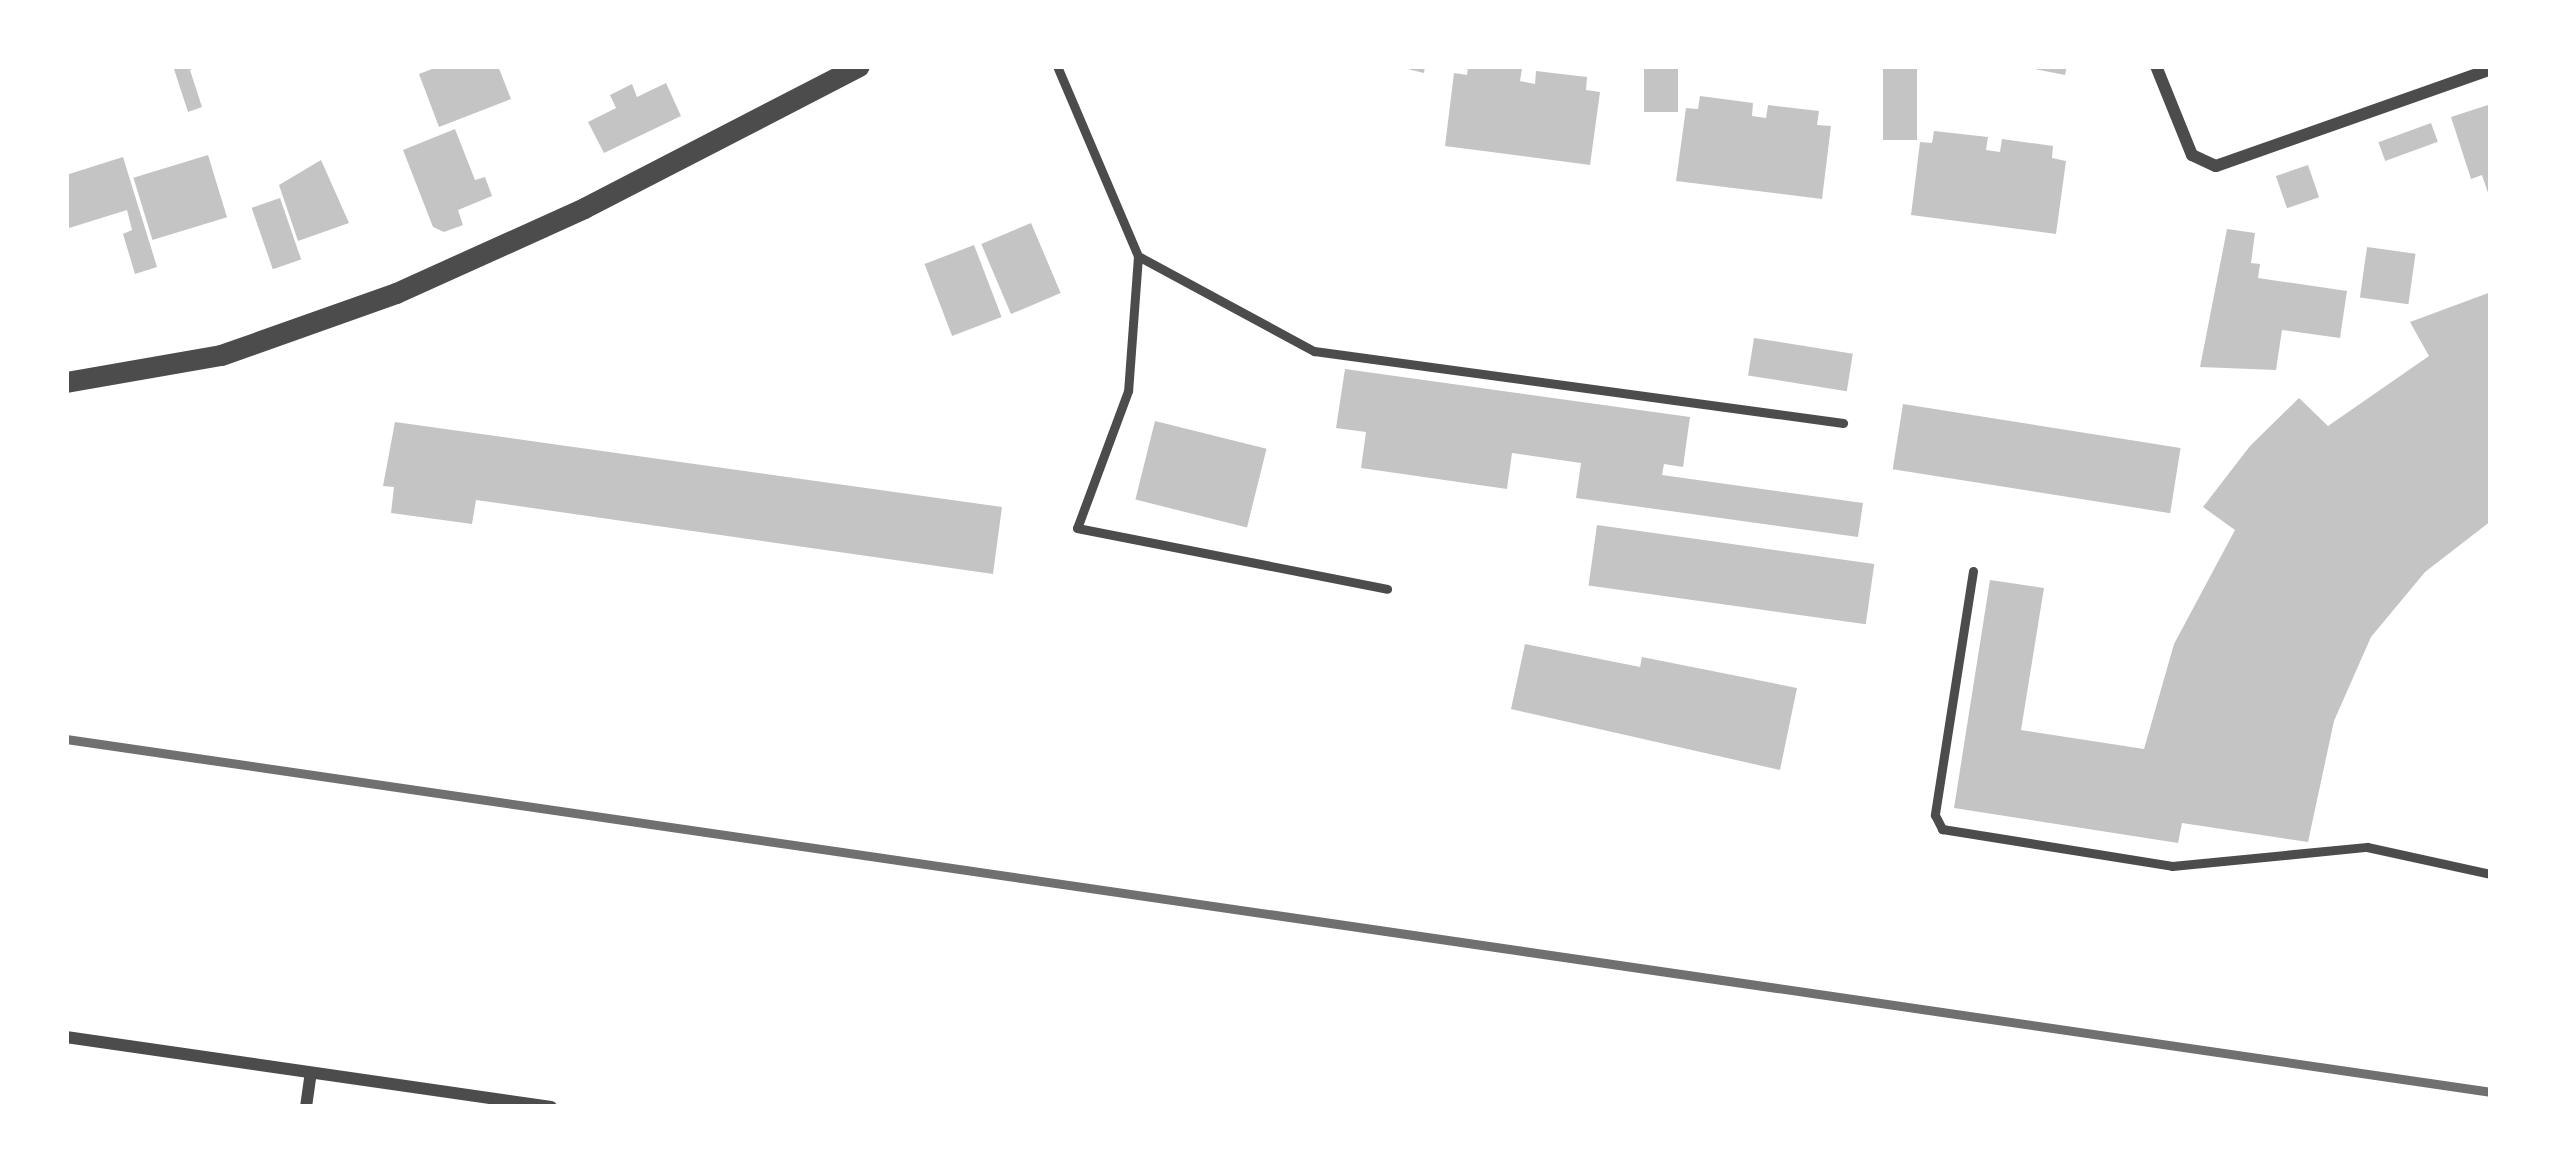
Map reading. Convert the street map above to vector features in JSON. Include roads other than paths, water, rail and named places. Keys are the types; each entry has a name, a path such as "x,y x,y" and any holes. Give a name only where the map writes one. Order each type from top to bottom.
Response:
{"street":[{"path":"66,382 221,355 396,293 584,208 859,66"},
{"path":"2156,66 2192,155 2216,166 2491,69"},
{"path":"66,1037 551,1107"},
{"path":"306,1107 311,1073"}],"lane":[{"path":"1057,66 1138,256 1128,392 1077,528 1387,589"},
{"path":"1138,256 1315,351 1843,423"},
{"path":"1973,571 1935,814 1942,829 2172,866 2366,847 2491,874"}],"railway":[{"path":"66,739 2491,1092"}]}
